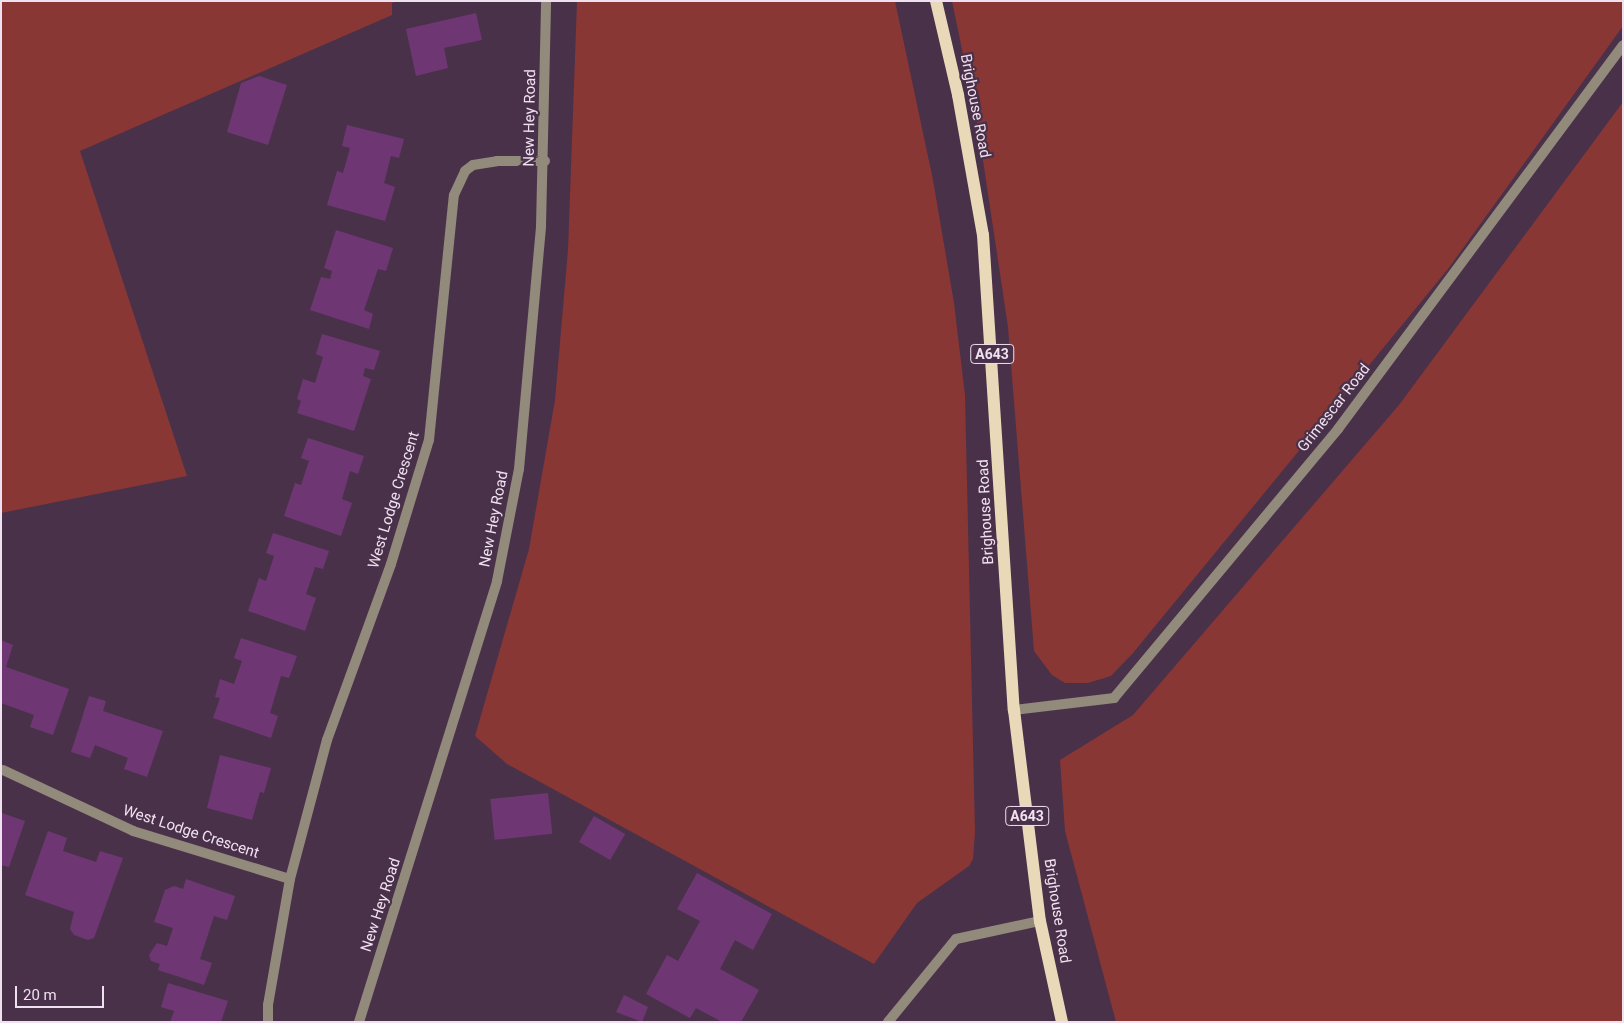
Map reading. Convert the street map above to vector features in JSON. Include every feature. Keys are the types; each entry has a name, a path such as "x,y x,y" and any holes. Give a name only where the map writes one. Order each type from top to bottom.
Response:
{"main road":[{"name":"Brighouse Road","path":"936,1 958,95 983,235 1014,710 1040,921 1062,1022"}],"street":[{"name":"New Hey Road","path":"359,1022 497,581 520,459 545,161 546,1"},
{"name":"Grimescar Road","path":"1014,710 1114,698 1338,429 1623,45"},
{"name":"West Lodge Crescent","path":"268,1022 268,1005 290,880 327,740 391,564 429,440 454,195 465,170 473,165 497,161 545,161"},
{"name":"West Lodge Crescent","path":"3,770 133,831 290,880"},
{"path":"888,1022 956,939 1040,921"}],"shaded area":[{"path":"1,1 397,1 392,3 392,15 80,151 187,476 1,513"},
{"path":"577,1 895,1 933,180 954,303 965,395 975,832 973,859 969,866 917,903 874,964 507,764 475,736 529,549 555,400 568,250"},
{"path":"952,1 1623,1 1623,26 1448,269 1133,653 1111,676 1088,683 1065,683 1052,675 1034,651 1008,327 978,127"},
{"path":"1623,102 1623,1022 1116,1022 1065,831 1060,760 1133,715 1399,405"}],"building":[{"path":"476,13 482,40 444,48 448,68 416,76 406,29"},
{"path":"259,76 287,85 268,145 227,132 241,83"},
{"path":"347,125 404,139 399,158 391,156 384,183 395,187 385,221 327,205 337,171 343,173 350,148 342,146"},
{"path":"336,230 393,248 386,271 378,269 364,310 373,314 369,329 310,310 321,277 330,279 332,271 324,268"},
{"path":"322,334 380,351 374,370 365,368 363,376 371,379 354,431 297,413 301,401 297,399 303,379 315,383 323,357 316,354"},
{"path":"308,438 364,456 358,474 350,471 342,499 352,503 341,536 284,516 295,483 301,485 309,461 301,458"},
{"path":"273,533 329,551 323,569 315,567 306,594 316,598 305,631 248,611 259,578 266,581 274,556 266,553"},
{"path":"241,638 297,656 289,678 281,676 270,713 278,716 271,738 213,718 220,698 215,697 220,679 234,684 242,661 234,658"},
{"path":"1,640 13,645 6,667 69,689 53,735 30,727 34,715 1,703"},
{"path":"89,696 106,701 103,711 163,731 147,777 124,769 128,758 95,745 90,758 71,752"},
{"path":"220,755 271,768 264,793 260,792 252,820 207,808"},
{"path":"548,793 552,834 495,840 490,799"},
{"path":"2,813 25,821 9,867 1,865"},
{"path":"594,816 625,834 610,860 579,842"},
{"path":"48,831 67,838 63,851 96,862 100,851 123,858 94,938 88,940 74,935 70,929 74,912 25,895"},
{"path":"697,873 772,914 753,950 735,940 720,969 759,990 741,1022 722,1022 696,1008 690,1018 646,994 667,955 678,961 700,921 677,909"},
{"path":"186,879 235,896 227,920 214,916 200,959 212,963 204,985 158,970 160,964 151,961 149,955 157,943 167,946 173,928 154,922 165,890 174,886 183,889"},
{"path":"168,983 228,1001 221,1022 170,1022 174,1011 161,1007"},
{"path":"624,995 648,1007 642,1022 616,1012"}]}
